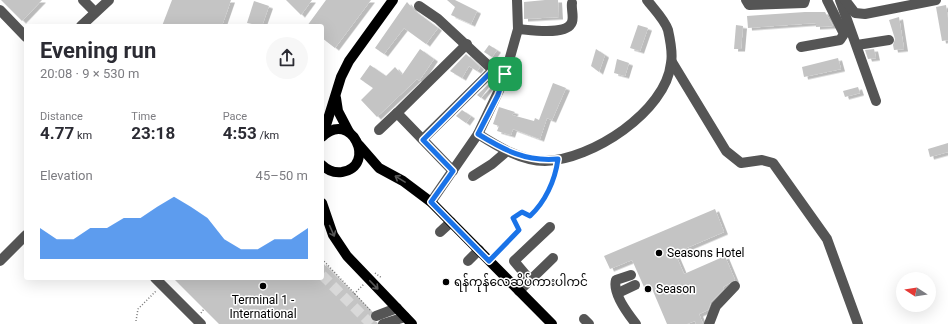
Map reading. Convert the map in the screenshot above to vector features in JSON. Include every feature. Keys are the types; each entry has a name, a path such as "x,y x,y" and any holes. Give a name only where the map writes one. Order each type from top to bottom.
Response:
{"main road":[{"path":"324,130 349,61 393,0"},
{"path":"336,94 338,111 349,132 379,168 403,181 431,202 552,324"},
{"path":"324,135 335,129 349,132"},
{"path":"324,169 337,172 350,169 358,158 359,145"},
{"path":"324,209 334,236 347,256 408,320"}],"street":[{"path":"83,0 95,12"},
{"path":"83,24 109,0"},
{"path":"431,202 478,134 498,95 518,28 516,0"},
{"path":"478,134 506,152 543,161 570,157 596,146 623,130 644,114 656,98 668,77 672,62 668,28 647,0"},
{"path":"746,0 749,5 804,3 805,0"},
{"path":"801,47 840,40 844,34 828,0"},
{"path":"840,0 876,101"},
{"path":"845,0 855,13 865,14 936,0"},
{"path":"518,28 532,31 561,30 567,28 573,19 572,3"},
{"path":"419,6 438,18 493,70 505,74"},
{"path":"0,10 24,35"},
{"path":"857,46 889,40"},
{"path":"379,130 467,44"},
{"path":"672,62 726,151 741,163 762,160 773,163 795,192 827,238 858,324"},
{"path":"423,140 493,70"},
{"path":"397,113 453,171"},
{"path":"473,176 492,164 506,152"},
{"path":"440,232 451,222"},
{"path":"530,280 514,261 550,227"},
{"path":"0,261 24,237"},
{"path":"468,261 479,250"},
{"path":"519,291 553,258"},
{"path":"631,275 616,281 618,293 636,324"},
{"path":"156,280 200,324"},
{"path":"618,293 635,285"},
{"path":"708,324 716,306 735,286"},
{"path":"373,313 397,308"},
{"path":"373,313 384,324 408,320"}],"path":[{"path":"489,261 519,230 513,218 522,212 530,216 541,206 548,193 558,159"},
{"path":"324,261 373,313"},
{"path":"376,272 382,278"},
{"path":"136,321 138,309 158,288"}],"building":[{"path":"1,0 42,0 22,21"},
{"path":"172,0 231,0 223,24 163,24"},
{"path":"286,0 312,0 301,15"},
{"path":"326,0 371,0 335,48 324,40 324,24 308,24"},
{"path":"447,0 455,0 477,11 471,24 451,15 455,7"},
{"path":"558,0 559,17 524,19 524,2"},
{"path":"254,1 269,6 263,24 247,23"},
{"path":"407,2 415,11 438,28 426,44 404,28 384,54 375,48"},
{"path":"946,5 948,40 942,41 936,7"},
{"path":"825,12 833,26 816,27 816,23 748,28 747,16"},
{"path":"899,17 904,49 894,50 893,45 895,39 889,20"},
{"path":"638,25 648,28 640,51 630,48"},
{"path":"736,25 743,26 741,49 734,49"},
{"path":"489,45 497,50 492,57 484,52"},
{"path":"420,49 434,59 419,81 417,79 377,117 361,100 373,88 360,79 370,65 386,76 395,67 402,75"},
{"path":"596,49 605,55 599,72 591,66"},
{"path":"874,49 876,58 868,59 865,50"},
{"path":"466,54 480,67 477,71 469,66 462,78 450,71"},
{"path":"838,58 841,69 804,77 802,67"},
{"path":"617,59 629,63 625,76 614,73"},
{"path":"493,80 496,82 491,89 489,87 481,98 477,95"},
{"path":"553,83 566,88 552,120 547,118 540,139 513,129 511,135 497,131 499,126 493,124 499,107 515,112 512,115 534,121 535,118 539,120"},
{"path":"858,87 860,93 845,97 843,91"},
{"path":"462,110 471,116 466,123 456,116"},
{"path":"948,143 948,152 930,157 928,149"},
{"path":"715,209 724,232 675,253 684,274 725,256 735,280 723,287 724,289 711,302 708,310 699,314 703,324 696,324 695,321 687,324 667,324 650,284 644,287 632,260 610,269 604,256"},
{"name":"Terminal 1 - International","path":"324,264 371,312 370,319 377,322 377,324 219,324 175,280 324,280"}],"tunnel":[{"path":"324,277 371,324"}],"place":[{"name":"Seasons Hotel","path":"659,253"},
{"name":"ရန်ကုန်လေဆိပ်ကားပါကင်","path":"446,282"},
{"name":"Terminal 1 - International","path":"263,286"},
{"name":"Season","path":"648,289"}],"route":[{"path":"493,70 505,74 498,95 478,134 506,152 543,161 558,159 548,193 541,206 530,216 522,212 520,215 513,218 519,230 489,261 431,202 453,171 423,140 493,70"}]}
